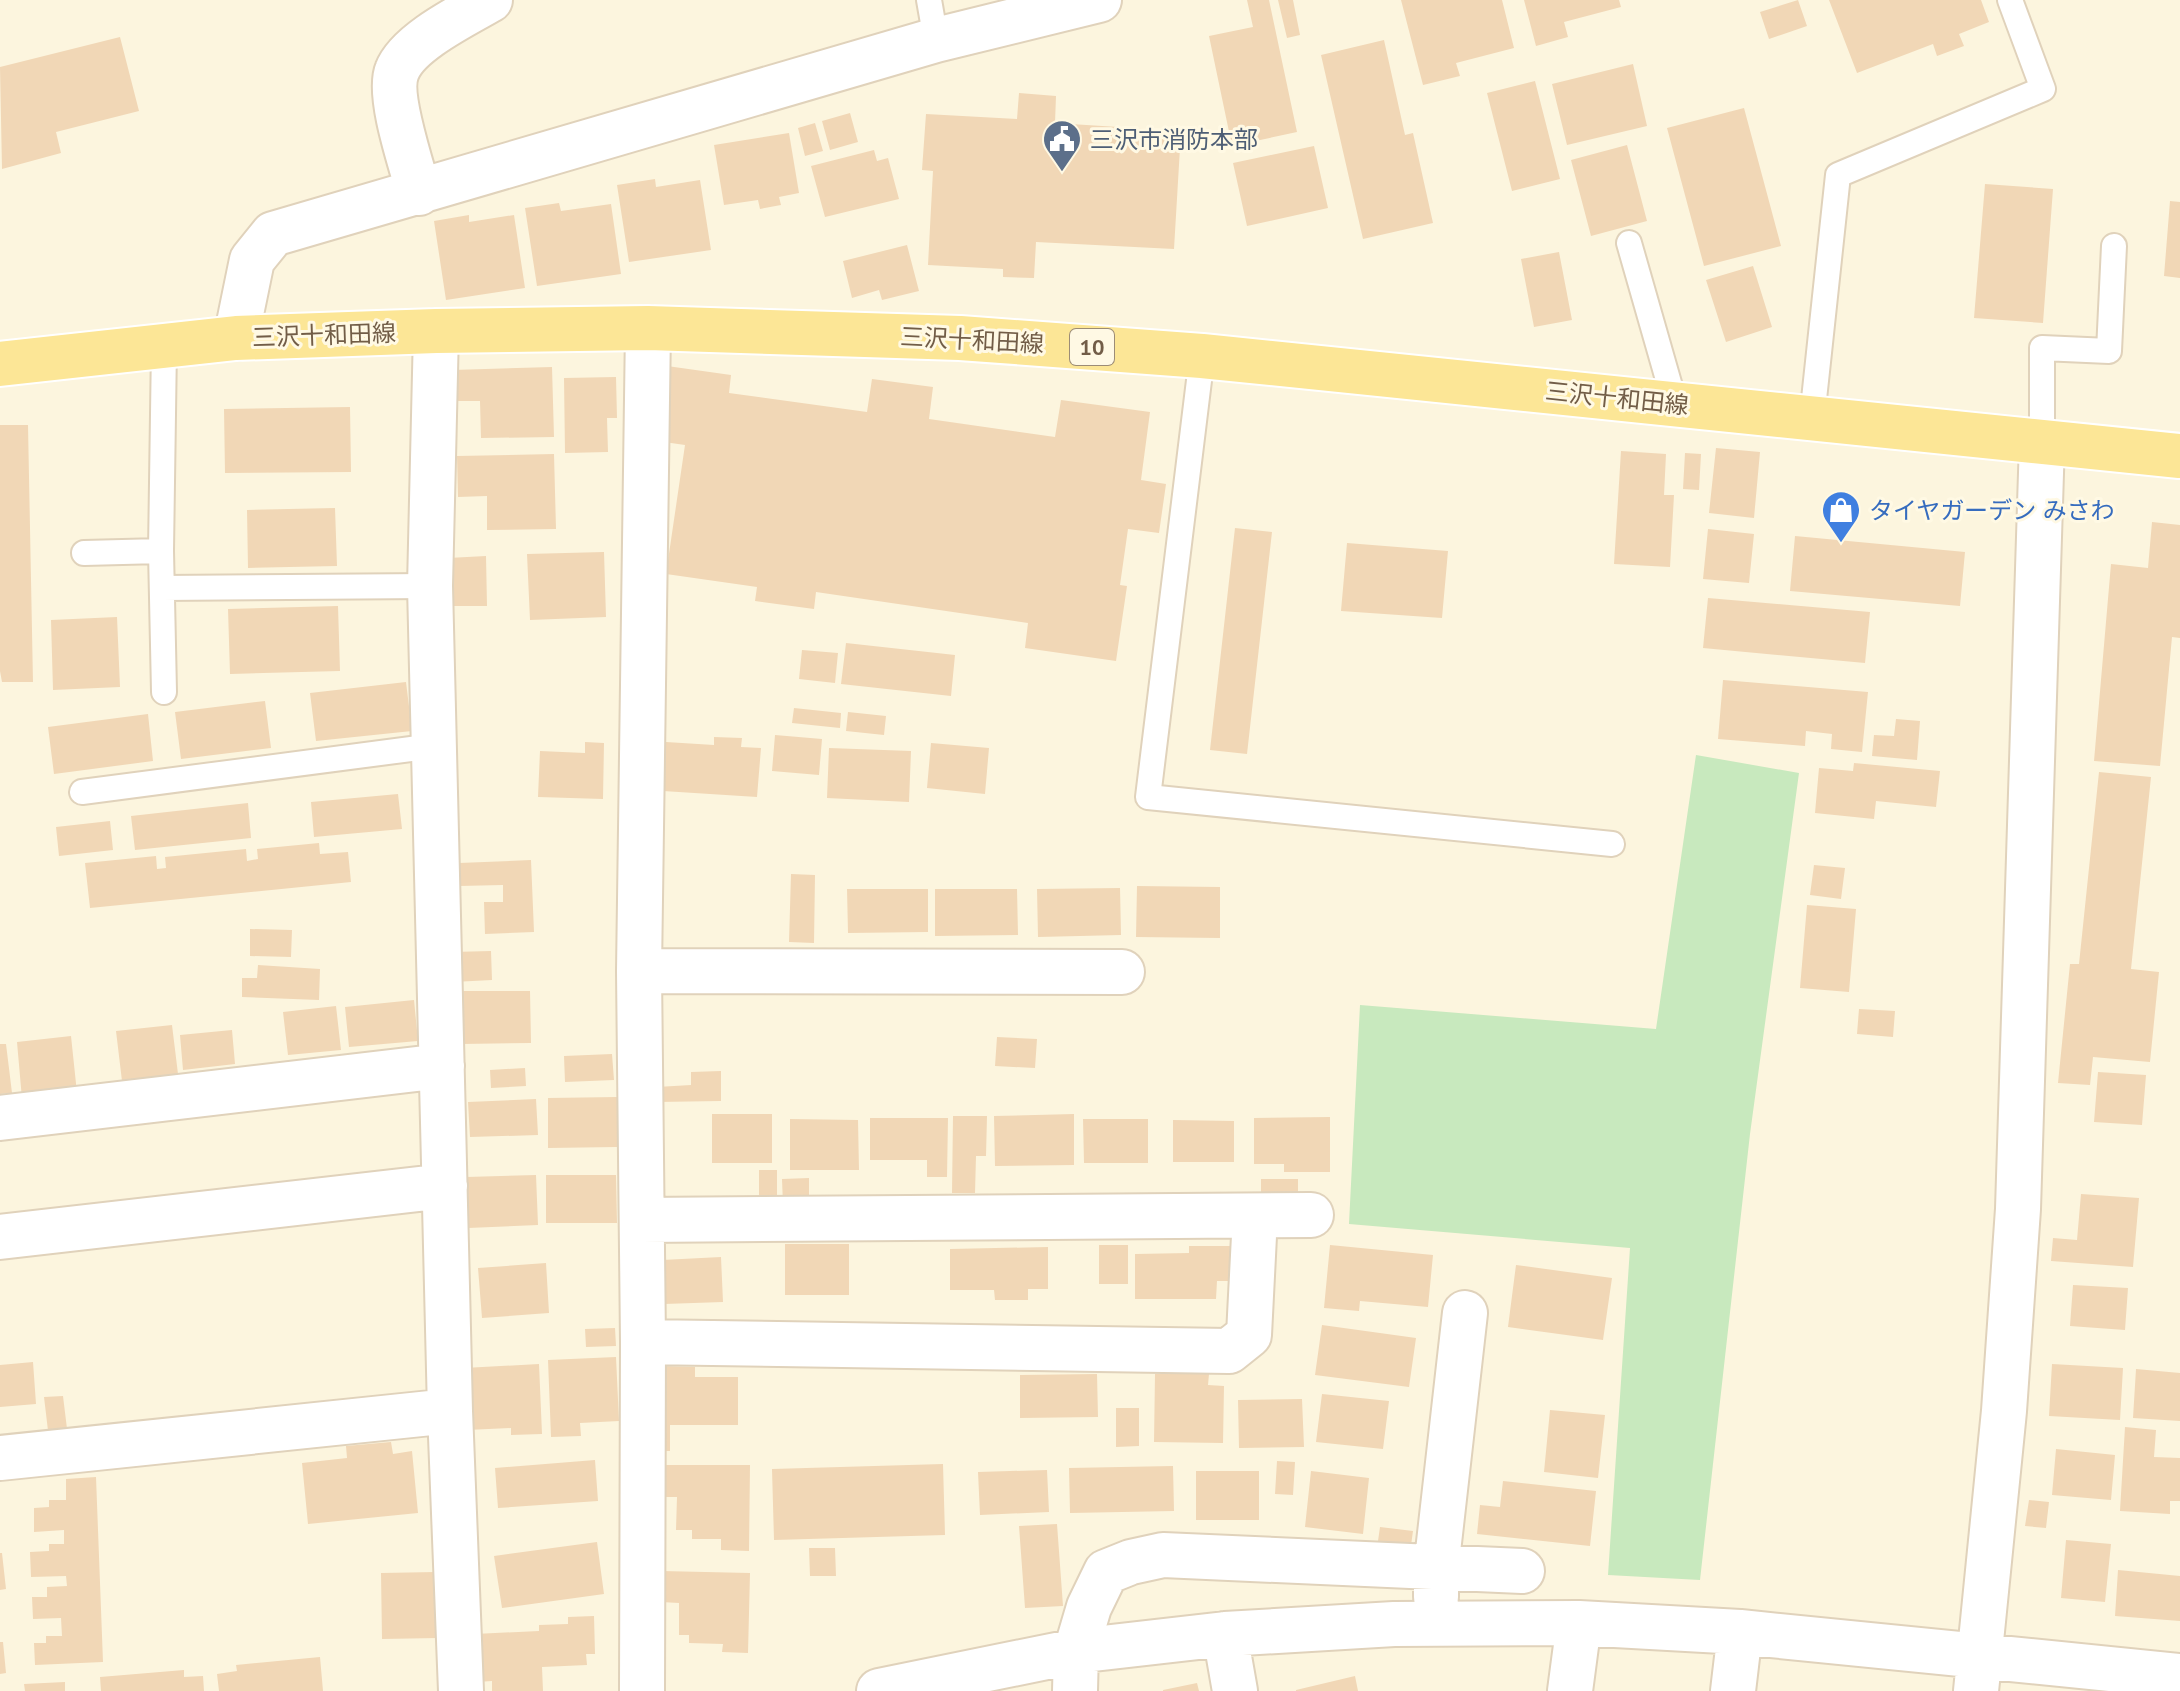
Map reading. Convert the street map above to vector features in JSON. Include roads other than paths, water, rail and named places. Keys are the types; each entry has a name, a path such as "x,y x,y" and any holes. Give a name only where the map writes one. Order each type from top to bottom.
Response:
{"main road":[{"name":"三沢十和田線","path":"0,364 236,338 436,331 648,328 960,338 1202,356 2180,456"}],"street":[{"path":"419,193 397,113 396,72 412,51 432,34 490,0"},
{"path":"236,338 252,260 273,234 419,193 932,20 1099,0"},
{"path":"642,1691 643,1342 639,971 648,328"},
{"path":"436,331 430,586 450,1411 461,1691"},
{"path":"1978,1674 2004,1411 2018,1209 2042,441"},
{"path":"639,971 1122,972"},
{"path":"0,1118 442,1066"},
{"path":"0,1237 445,1186"},
{"path":"642,1220 1311,1215"},
{"path":"643,1342 1229,1351 1249,1335 1255,1216"},
{"path":"1437,1625 1436,1569 1465,1313"},
{"path":"0,1458 450,1411"},
{"path":"1078,1678 1089,1607 1106,1572 1131,1562 1163,1555 1522,1571"},
{"path":"879,1691 1078,1678 1225,1634 1394,1624 1579,1623 1740,1632 1978,1674 2180,1676"},
{"path":"1570,1691 1579,1623"},
{"path":"1733,1691 1740,1632"},
{"path":"1225,1634 1235,1691"}],"lane":[{"path":"1812,418 1838,175 2043,89 2010,0"},
{"path":"1629,243 1675,404"},
{"path":"2042,441 2042,348 2109,351 2114,246"},
{"path":"164,346 161,551 164,692"},
{"path":"1202,356 1148,797 1612,844"},
{"path":"84,553 161,551"},
{"path":"162,588 430,586"},
{"path":"82,792 434,746"}],"place":[{"name":"三沢市消防本部","path":"1062,173"},
{"name":"タイヤガーデン みさわ","path":"1841,544"}]}
